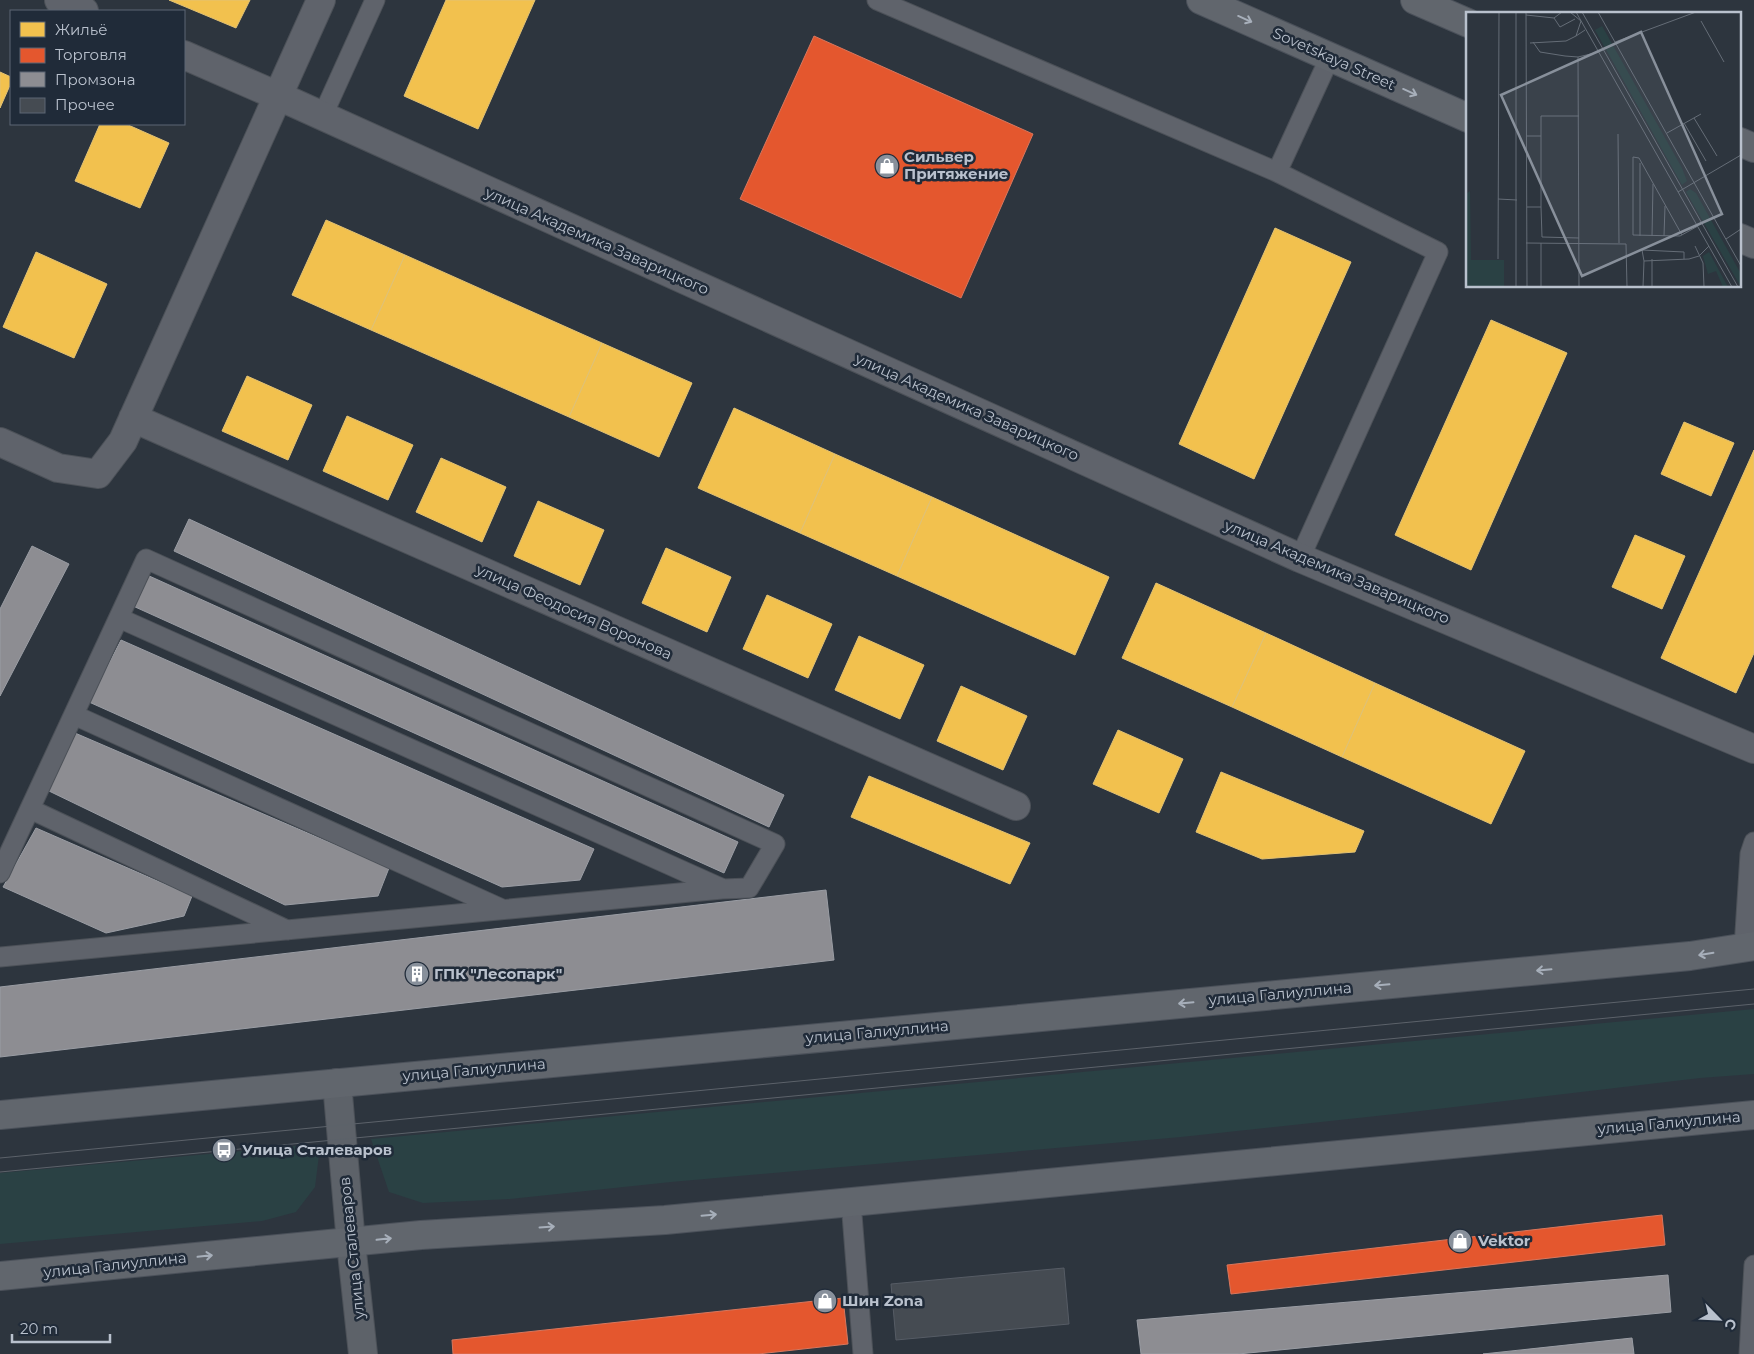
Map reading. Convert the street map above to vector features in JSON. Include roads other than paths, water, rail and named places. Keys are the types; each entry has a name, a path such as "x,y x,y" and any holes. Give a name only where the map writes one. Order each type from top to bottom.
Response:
{"main road":[{"name":"Sovetskaya Street","path":"1201,0 1466,117"},
{"path":"1415,0 1466,22"},
{"path":"1742,143 1754,148"},
{"path":"1742,239 1754,244"},
{"name":"улица Галиуллина","path":"0,1115 1680,957 1749,947"},
{"name":"улица Сталеваров","path":"337,1083 363,1354"},
{"name":"улица Галиуллина","path":"0,1276 421,1236 665,1220 1754,1115"}],"street":[{"path":"59,0 82,10"},
{"path":"0,442 58,468 98,474 123,441 321,0"},
{"name":"улица Академика Заварицкого","path":"185,55 1300,558 1754,749"},
{"name":"улица Феодосия Воронова","path":"133,418 1016,806"}],"lane":[{"path":"322,117 375,0"},
{"path":"877,0 1277,172 1438,252 1300,558"},
{"path":"1277,172 1330,57"},
{"path":"0,873 146,559 776,844 749,888 0,957"},
{"path":"118,618 722,889"},
{"path":"74,715 504,910"},
{"path":"30,809 288,930"},
{"path":"1749,947 1750,854 1754,842"},
{"path":"851,1202 863,1354"},
{"path":"1749,1354 1754,1265"}],"tram line":[{"path":"0,1158 1754,989"},
{"path":"0,1172 1754,1004"}],"place":[{"name":"Сильвер Притяжение","path":"887,166"},
{"name":"ГПК \"Лесопарк\"","path":"417,974"},
{"name":"Улица Сталеваров","path":"224,1150"},
{"name":"Vektor","path":"1460,1241"},
{"name":"Шин Zona","path":"825,1301"}]}
